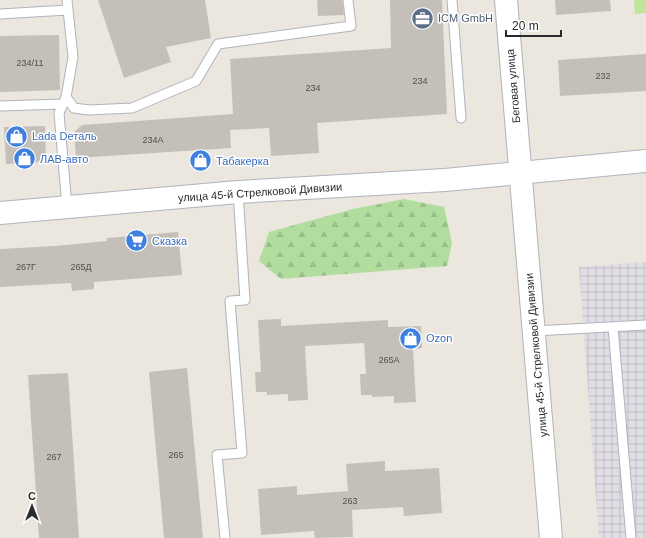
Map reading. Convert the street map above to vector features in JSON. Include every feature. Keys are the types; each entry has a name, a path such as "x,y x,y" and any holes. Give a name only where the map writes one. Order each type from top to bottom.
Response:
{"main road":[{"name":"Беговая улица","path":"506,0 521,173"},
{"name":"улица 45-й Стрелковой Дивизии","path":"0,212 238,192 445,180 646,161"},
{"name":"улица 45-й Стрелковой Дивизии","path":"521,173 550,538"}],"lane":[{"path":"67,0 73,57 64,100 58,113 67,207"},
{"path":"0,106 64,100 74,108 89,110 132,108 196,81 218,44 351,26 348,0"},
{"path":"452,0 461,118"},
{"path":"0,14 67,10"},
{"path":"225,538 218,455 242,453 230,301 245,300 238,192"},
{"path":"534,332 646,325"},
{"path":"613,327 631,538"}],"shaded area":[{"path":"646,262 646,538 599,538 579,267"}],"green space":[{"path":"634,0 646,0 646,13 635,14"},
{"path":"404,199 444,207 452,243 447,266 281,279 259,261 269,232 353,209"}],"building":[{"path":"98,0 205,0 211,38 166,47 171,62 124,78"},
{"path":"317,0 342,0 344,15 318,16"},
{"path":"390,0 442,0 447,114 317,123 319,153 271,156 269,128 230,130 231,148 76,158 74,132 82,125 233,114 230,59 391,48"},
{"path":"555,0 610,0 611,11 556,15"},
{"path":"59,35 60,90 0,92 0,36"},
{"path":"646,54 646,91 560,96 558,60"},
{"path":"45,126 46,162 6,164 4,127"},
{"path":"178,232 182,275 94,282 94,289 72,291 71,283 0,287 0,249 55,246 107,241 107,238"},
{"path":"281,319 281,326 388,320 388,327 421,326 422,348 413,349 416,402 394,403 394,396 372,397 372,395 361,395 360,374 366,374 364,343 305,346 308,400 288,401 288,394 267,395 267,392 256,392 255,372 261,372 258,320"},
{"path":"187,368 203,538 164,538 149,372"},
{"path":"68,373 79,538 39,538 28,375"},
{"path":"385,461 385,471 439,468 442,513 404,516 403,507 352,510 353,537 315,538 314,531 261,535 258,489 297,486 297,495 348,491 346,464"}],"place":[{"name":"ICM GmbH","path":"423,18"},
{"name":"Lada Dеталь","path":"17,136"},
{"name":"ЛАВ-авто","path":"25,159"},
{"name":"Табакерка","path":"200,161"},
{"name":"Сказка","path":"137,241"},
{"name":"Ozon","path":"410,338"}]}
